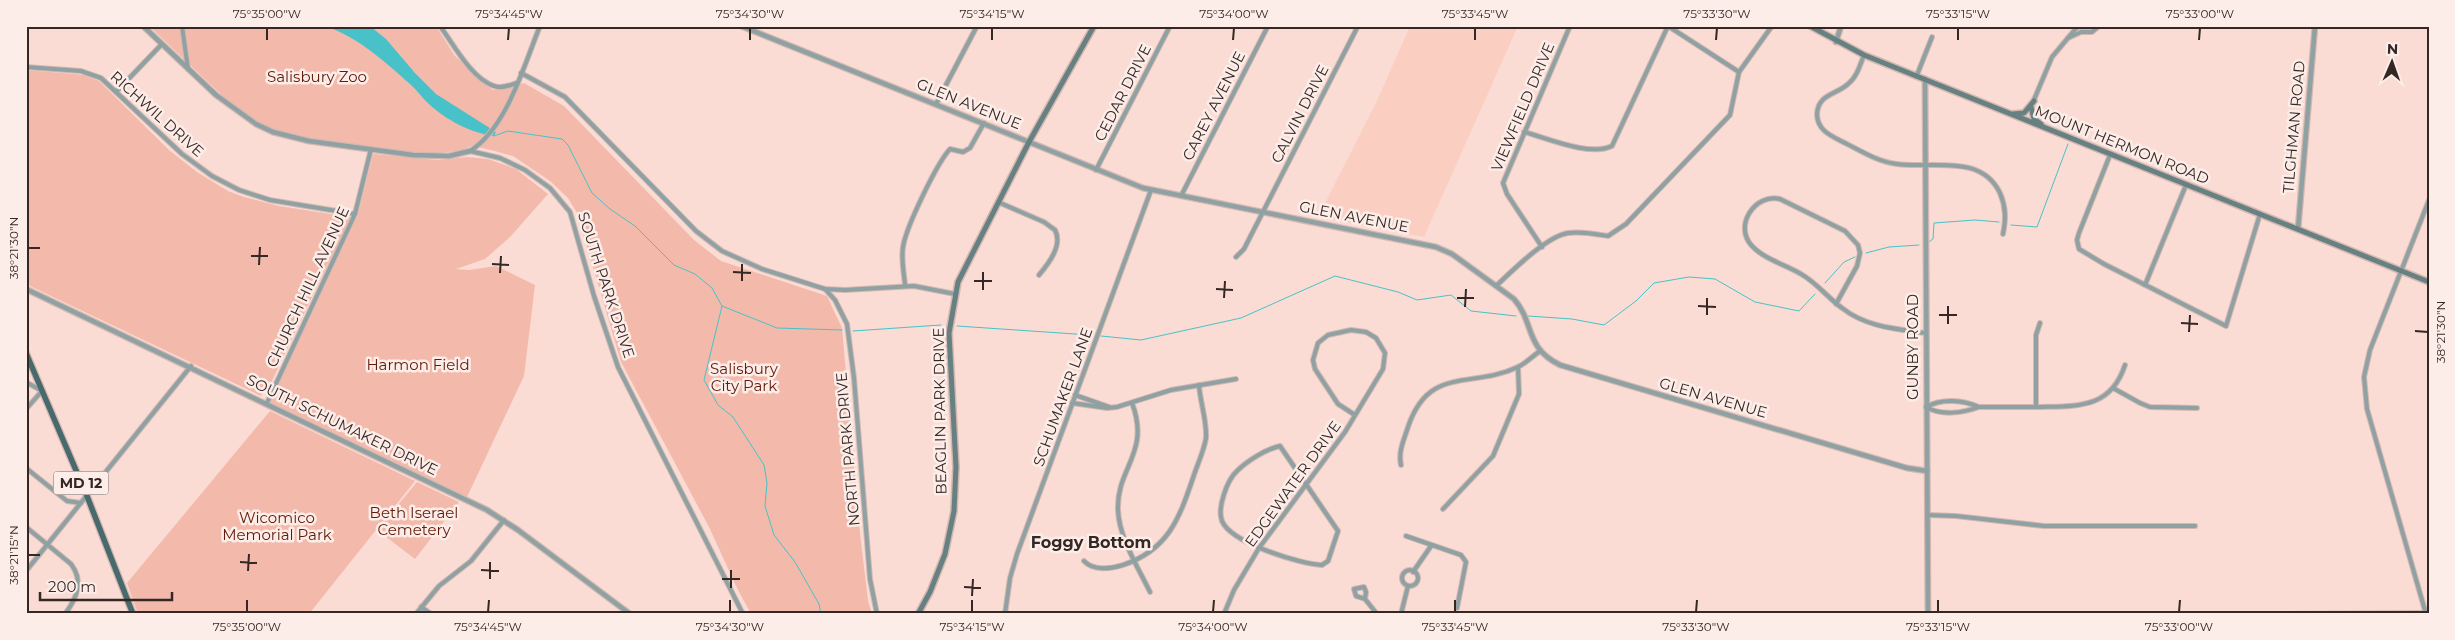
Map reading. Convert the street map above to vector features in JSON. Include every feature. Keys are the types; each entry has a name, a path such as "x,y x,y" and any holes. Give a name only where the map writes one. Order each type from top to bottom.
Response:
{"main road":[{"name":"BEAGLIN PARK DRIVE","path":"918,614 942,561 954,511 956,467 949,339 955,294 962,271 1029,142 1094,26"},
{"name":"MOUNT HERMON ROAD","path":"1810,26 1836,42 1917,76 2429,282"},
{"path":"2009,114 2024,113 2034,101"},
{"path":"2031,107 2034,119 2045,128"},
{"name":"MD 12","path":"26,353 87,496 133,614"}],"street":[{"name":"SOUTH PARK DRIVE","path":"143,26 216,95 256,124 291,138 435,156 470,151 500,158 516,165 550,188 567,207 573,218 594,296 618,367 743,614"},
{"path":"182,26 188,68"},
{"path":"440,26 458,56 494,86 505,87 517,83"},
{"path":"470,151 487,138 493,130 517,83 540,26"},
{"name":"GLEN AVENUE","path":"740,26 984,123 1096,170 1151,190 1436,247 1452,254 1516,302 1531,339 1540,351 1553,362 1907,468 1927,471"},
{"path":"936,104 977,26"},
{"name":"CEDAR DRIVE","path":"1096,170 1170,26"},
{"name":"CAREY AVENUE","path":"1181,196 1268,26"},
{"name":"CALVIN DRIVE","path":"1236,257 1244,249 1358,26"},
{"name":"VIEWFIELD DRIVE","path":"1542,247 1504,188 1507,170 1570,26"},
{"path":"1524,132 1598,151 1612,146 1668,26 1739,72"},
{"path":"1496,286 1520,262 1562,234 1576,232 1608,236 1626,224 1730,115 1739,72 1772,26"},
{"path":"1836,42 1841,26"},
{"path":"2026,120 2050,62 2078,26"},
{"path":"2082,26 2086,31"},
{"path":"2066,40 2086,31 2092,32 2099,26"},
{"name":"TILGHMAN ROAD","path":"2298,229 2315,26"},
{"path":"1917,76 1932,37"},
{"path":"116,92 161,44"},
{"path":"1864,54 1853,79 1844,88 1826,96 1820,104 1818,118 1820,126 1830,135 1883,161 1897,165 1970,168 1990,179 2000,194 2005,208 2006,217 2003,234"},
{"name":"RICHWIL DRIVE","path":"26,67 89,72 101,78 182,154 230,186 270,200 355,214"},
{"path":"521,73 565,97 696,231 722,251 762,269 825,289 845,290 905,285 932,288 955,294"},
{"name":"GUNBY ROAD","path":"1925,79 1928,614"},
{"path":"905,285 902,254 905,238 933,178 950,150 963,152 970,148 984,123"},
{"name":"CHURCH HILL AVENUE","path":"266,402 355,214 371,149"},
{"path":"2110,154 2079,233 2077,240 2080,249 2144,285 2226,326 2260,214"},
{"path":"2144,285 2186,185"},
{"name":"SCHUMAKER LANE","path":"1005,614 1015,560 1151,190"},
{"path":"1836,304 1859,261 1860,253 1856,241 1845,231 1780,200 1771,198 1761,202 1745,221 1749,243 1756,249 1804,276 1836,304 1855,317 1873,324 1925,333"},
{"path":"2284,614 2426,613 2372,430 2364,391 2364,377 2370,350 2429,200"},
{"path":"998,202 1044,222 1055,230 1058,235 1056,248 1039,275"},
{"name":"SOUTH SCHUMAKER DRIVE","path":"26,288 487,510 504,520 630,614"},
{"name":"NORTH PARK DRIVE","path":"825,289 841,310 848,332 870,578 877,614"},
{"path":"2036,407 2036,336 2040,323"},
{"name":"EDGEWATER DRIVE","path":"1224,614 1234,590 1259,548 1305,483 1345,432 1383,369 1386,357 1384,349 1376,338 1366,332 1351,330 1328,335 1318,343 1314,355 1315,369 1338,404 1355,415"},
{"path":"1401,465 1400,450 1412,415 1417,403 1428,392 1441,386 1518,368 1540,351"},
{"path":"1926,407 1935,402 1967,402 1979,407 2036,407 2086,404 2104,396 2113,388 2125,365"},
{"path":"26,571 191,366"},
{"path":"1443,509 1492,456 1519,394 1518,368"},
{"path":"1072,403 1112,408 1171,390 1236,379"},
{"path":"26,382 42,391 26,409"},
{"path":"1084,560 1087,564 1104,568 1124,565 1154,550 1171,532 1190,488 1206,438 1198,385"},
{"path":"2113,388 2150,407 2197,408"},
{"path":"1075,395 1112,408"},
{"path":"1132,403 1136,414 1138,434 1136,449 1120,491 1118,508 1124,538 1150,592"},
{"path":"1926,407 1935,412 1967,412 1979,407"},
{"path":"1280,446 1305,483 1338,531 1328,561 1322,565 1305,563 1259,548 1239,537 1223,523 1221,514 1223,500 1234,474 1271,448 1280,446"},
{"path":"26,468 67,501 81,503"},
{"path":"1927,515 1956,516 2044,526 2196,526"},
{"path":"416,614 450,577 471,561 504,520"},
{"path":"26,527 77,572 78,586 76,598 65,614"},
{"path":"1406,536 1430,546 1461,555 1466,562 1457,608"},
{"path":"1413,572 1430,546"},
{"path":"1408,586 1404,583 1402,576 1406,572 1413,572"},
{"path":"1408,586 1413,585 1417,580 1413,572"},
{"path":"1401,614 1408,586"},
{"path":"1365,599 1377,614"},
{"path":"422,607 430,614"}],"shaded area":[{"path":"1410,26 1518,26 1424,237 1318,217 1376,103"}],"green space":[{"name":"Salisbury City Park","path":"149,26 436,26 455,56 493,90 524,83 564,106 694,240 721,261 827,296 842,328 860,533 868,601 872,614 751,614 709,527 621,362 577,213 568,198 550,181 513,156 472,146 459,151 426,154 358,147 289,135 266,127 230,103"},
{"name":"Harmon Field","path":"26,70 85,75 99,81 169,150 197,172 228,191 279,206 357,218 373,154 438,160 468,157 488,159 516,169 548,194 511,236 485,259 456,269 469,270 496,266 535,285 524,376 467,497 267,403 333,253 270,385 267,384 261,396 30,286 26,279"},
{"name":"Wicomico Memorial Park","path":"270,411 415,481 309,614 138,614 127,583"},
{"name":"Beth Iserael Cemetery","path":"417,482 459,502 415,559 377,530"}],"water":[{"path":"325,26 370,26 386,39 436,94 496,132 494,136 468,129 443,115 426,102 410,84 370,50 349,36"}],"waterway":[{"path":"494,136 508,131 562,139 568,145 592,193 610,209 635,226 674,265 695,274 712,288 722,306 704,380 718,405 733,417 764,465 767,483 765,506 774,535 795,562 819,604 821,614"},
{"path":"2011,225 2037,227 2068,144"},
{"path":"1929,242 1933,239 1934,223 1975,220 1999,222"},
{"path":"1866,253 1889,247 1919,245"},
{"path":"1825,283 1844,262 1855,257"},
{"path":"1101,336 1141,340 1241,318 1335,276 1398,292 1417,300 1451,295 1471,311 1516,316"},
{"path":"1528,316 1572,319 1604,325 1636,301 1654,283 1689,277 1715,279 1755,302 1799,311 1815,294"},
{"path":"722,306 777,328 842,330"},
{"path":"853,331 941,325"},
{"path":"957,326 1090,335"}],"district":[{"name":"Foggy Bottom","path":"1091,542"}],"park label":[{"name":"Salisbury Zoo","path":"317,77"}]}
